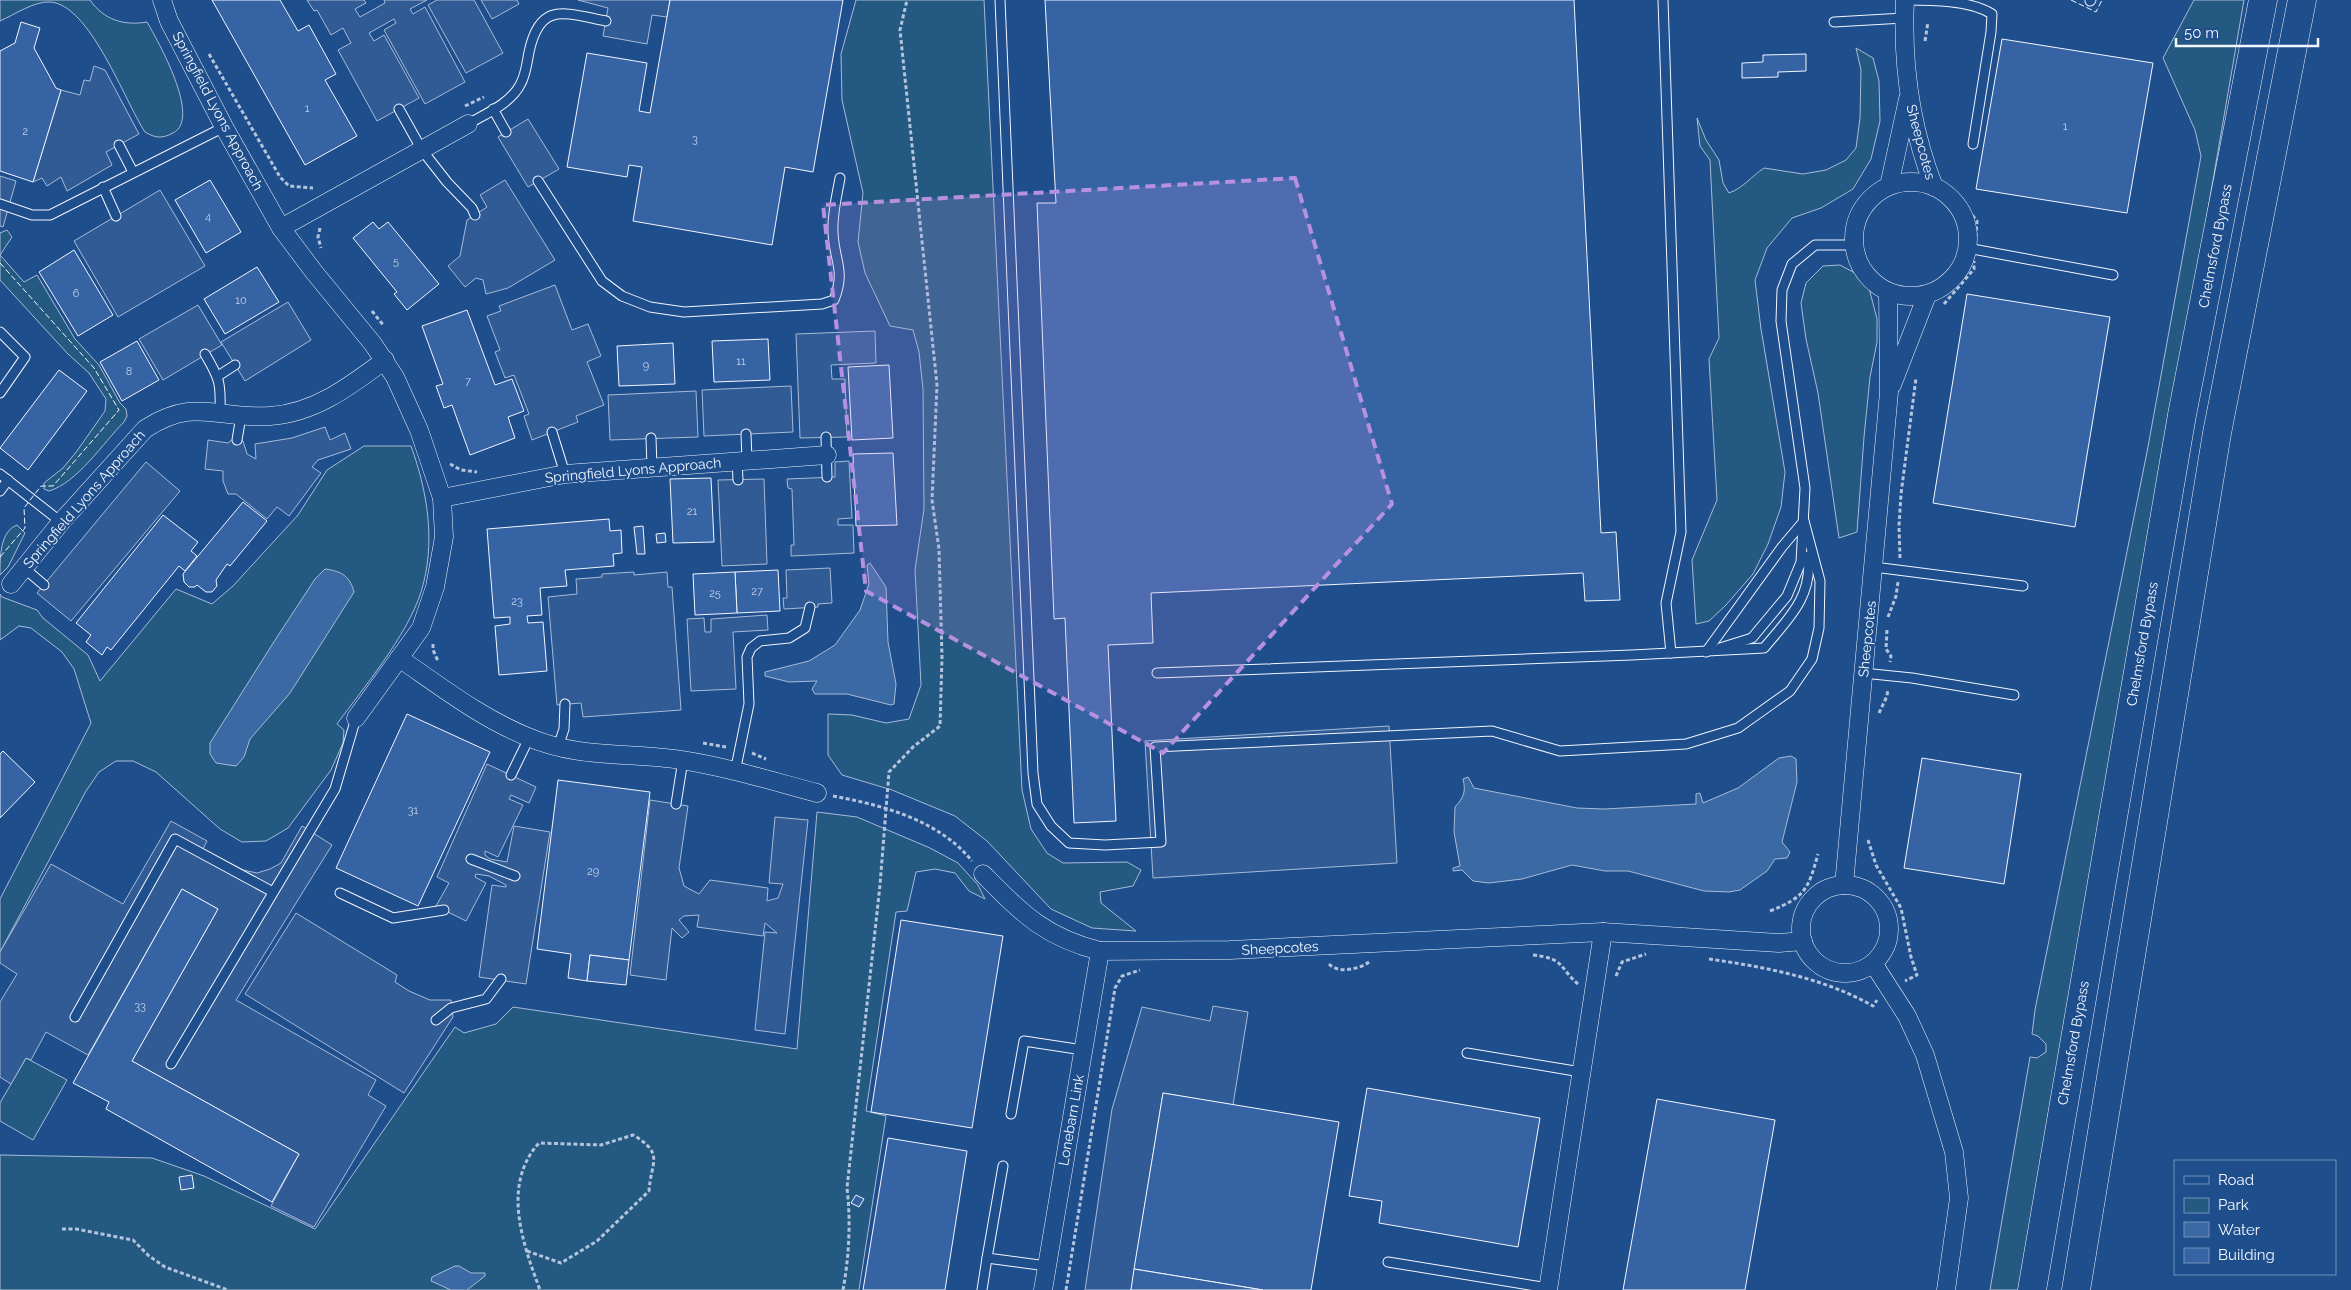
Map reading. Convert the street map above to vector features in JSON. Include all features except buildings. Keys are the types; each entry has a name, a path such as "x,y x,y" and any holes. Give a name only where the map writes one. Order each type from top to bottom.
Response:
{"highway":[{"name":"Chelmsford Bypass","path":"2032,1290 2180,424 2263,0"},
{"path":"2076,1290 2217,433 2302,0"}],"street":[{"name":"Springfield Lyons Approach","path":"152,0 169,20"},
{"name":"Springfield Lyons Approach","path":"162,0 169,20 224,127 281,228 385,360 395,377 419,430 442,498 444,537 435,587 421,628 356,718"},
{"name":"Sheepcotes","path":"1905,0 1904,18 1909,96 1926,167 1934,187"},
{"name":"Sheepcotes","path":"1889,186 1909,96"},
{"path":"281,228 422,150 463,117"},
{"name":"Sheepcotes","path":"1924,182 1951,198 1962,214 1968,233 1967,248 1962,267 1953,279 1941,289 1927,295 1908,297 1888,293 1875,285 1864,274 1857,260 1853,245 1854,227 1861,210 1873,196 1889,186 1924,182"},
{"name":"Sheepcotes","path":"1844,885 1874,567 1888,392 1888,293"},
{"name":"Sheepcotes","path":"1888,392 1927,295"},
{"name":"Springfield Lyons Approach","path":"11,584 61,522 145,428 172,414 185,411 220,412 241,416 271,416 298,411 322,403 346,389 385,360"},
{"name":"Springfield Lyons Approach","path":"442,498 565,474 826,455"},
{"path":"399,658 494,722 529,738 558,747 605,755 654,756 683,760 817,792"},
{"name":"Sheepcotes","path":"983,874 1018,909 1044,930 1080,946 1100,951 1230,950 1603,932 1779,943 1803,941"},
{"path":"1844,885 1859,887 1876,898 1886,913 1889,928 1888,940 1884,951 1873,963 1857,972 1844,973 1826,969 1815,961 1803,941 1801,927 1803,915 1810,902 1823,890 1844,885"},
{"path":"1548,1289 1603,932"},
{"name":"Lonebarn Link","path":"1043,1290 1100,951"},
{"path":"1873,963 1903,1010 1925,1055 1954,1152 1959,1198 1946,1290"}],"lane":[{"path":"1000,0 1033,773 1037,804 1051,826 1069,843 1105,845 1161,842 1155,748 1492,731 1560,751 1686,744 1738,728 1790,691 1812,659 1820,628 1820,581 1804,521"},
{"path":"1663,0 1681,532 1666,603 1670,654"},
{"path":"1905,0 1930,0 1980,6 1992,14 1991,32 1973,144"},
{"path":"463,117 493,109 507,100 520,86 535,31 541,20 550,15 575,15 606,20"},
{"path":"1834,22 1904,18"},
{"path":"399,109 422,150 447,182 472,208 475,215"},
{"path":"493,109 506,132"},
{"path":"0,204 32,215 50,215 224,127"},
{"path":"119,145 133,172"},
{"path":"538,181 602,281 622,296 650,307 684,312 822,304 834,300 840,285 840,266 833,233 840,178"},
{"path":"103,187 116,216"},
{"path":"1706,652 1752,638 1787,596 1801,562 1805,488 1780,321 1782,290 1792,264 1815,244 1853,245"},
{"path":"1967,248 2113,275"},
{"path":"0,332 25,357 0,393"},
{"path":"205,354 218,376 220,412"},
{"path":"218,376 235,365"},
{"path":"237,440 241,416"},
{"path":"552,432 565,474"},
{"path":"738,480 746,434"},
{"path":"826,437 827,477"},
{"path":"650,438 652,467"},
{"path":"0,474 61,522"},
{"path":"0,491 8,480"},
{"path":"1706,652 1782,547 1804,521"},
{"path":"1157,673 1670,654 1764,648 1800,604 1810,568 1804,521"},
{"path":"1874,567 2023,586"},
{"path":"24,568 44,585"},
{"path":"735,772 749,704 747,657 751,648 760,641 789,638 798,633 805,628 810,607"},
{"path":"1863,674 1912,678 2014,695"},
{"path":"558,747 564,729 566,704"},
{"path":"171,1064 335,789 356,718"},
{"path":"511,775 529,738"},
{"path":"676,804 683,760"},
{"path":"75,1017 175,839 273,892"},
{"path":"471,859 515,876"},
{"path":"340,893 393,918 444,910"},
{"path":"436,1020 452,1008 486,999 501,979"},
{"path":"1011,1114 1024,1041 1083,1050"},
{"path":"1466,1054 1581,1072"},
{"path":"982,1290 1003,1166"},
{"path":"987,1258 1047,1266"},
{"path":"1388,1262 1548,1289"}],"path":[{"path":"843,1290 846,1271 849,1206 847,1188 880,885 889,772 913,748 940,726 942,657 939,549 932,500 937,385 900,30 907,0"},
{"path":"1924,42 1928,22"},
{"path":"205,48 280,176 289,186 316,188"},
{"path":"463,117 487,95"},
{"path":"1938,310 1974,269"},
{"path":"1900,549 1898,526 1901,494 1917,369"},
{"path":"1891,656 1886,649 1888,617 1896,596"},
{"path":"1877,721 1887,696"},
{"path":"1866,831 1876,866 1901,908 1911,958 1917,975"},
{"path":"1770,911 1798,898 1810,881 1818,854"},
{"path":"1616,980 1622,962 1633,956 1651,954"},
{"path":"1704,958 1754,966 1808,979 1860,998 1873,1006"},
{"path":"1066,1290 1115,988 1122,976 1144,968"},
{"path":"527,1251 561,1263 597,1241 649,1191 650,1174 655,1167 653,1150 633,1135 624,1136 614,1142 601,1144 539,1143 529,1154 521,1175 518,1218 527,1251 540,1290"},
{"path":"62,1229 76,1229 133,1240 149,1256 165,1267 228,1290"}],"highlighted area":[{"path":"1295,178 1392,504 1163,753 866,591 823,205"}],"green space":[{"path":"0,0 90,0 108,17 115,20 130,23 147,22 160,45 175,79 183,112 181,125 173,133 162,137 155,137 145,132 105,56 79,19 65,7 44,2 0,21"},
{"path":"856,0 984,0 1022,790 1031,829 1047,853 1063,863 1127,862 1141,870 1133,886 1100,892 1101,903 1136,931 1092,928 1051,909 987,841 955,816 892,790 842,775 828,755 828,714 852,715 886,723 909,719 921,685 915,570 924,509 923,389 919,352 913,330 890,326 865,273 858,242 863,193 842,100 841,54"},
{"path":"2194,0 2244,0 2022,1290 1990,1290 2030,1057 2037,1058 2046,1052 2046,1044 2038,1036 2032,1034 2035,1010 2147,452 2201,156 2195,130 2163,58"},
{"path":"1856,48 1873,58 1879,81 1880,121 1871,159 1853,189 1821,208 1792,218 1767,248 1755,280 1761,329 1785,472 1781,507 1768,544 1753,574 1709,621 1696,624 1692,560 1717,500 1709,359 1719,338 1710,160 1700,146 1697,118 1706,140 1719,160 1723,183 1729,193 1743,185 1764,168 1803,174 1826,170 1846,160 1856,148 1860,118 1861,70"},
{"path":"7,230 12,237 0,255 0,233"},
{"path":"0,255 24,282 37,275 75,339 99,365 120,403 126,409 127,416 124,422 89,461 70,480 49,491 44,489 44,483 63,468 77,451 105,411 106,399 89,373 68,354 0,280"},
{"path":"1840,265 1857,274 1869,288 1877,319 1877,342 1870,377 1857,532 1839,538 1818,393 1806,339 1801,303 1806,283 1823,266"},
{"path":"364,446 411,446 426,500 429,537 428,556 421,592 406,626 384,661 337,724 344,730 343,743 331,770 288,828 266,841 242,842 220,829 156,772 133,761 116,761 99,772 86,791 0,952 0,899 91,723 74,669 62,652 31,628 19,626 0,640 0,594 2,597 37,610 43,618 88,655 100,681 176,589 212,604 233,586 298,515 327,470"},
{"path":"17,525 25,533 8,567 0,575 4,539 11,528"},
{"path":"817,812 857,817 930,848 958,863 978,885 985,899 969,891 955,873 935,869 916,872 907,911 896,912 866,1111 886,1116 859,1290 0,1290 0,1155 152,1158 204,1176 315,1229 455,1027 464,1033 496,1024 513,1007 797,1049"},
{"path":"26,1058 67,1080 33,1140 0,1121 0,1103"}],"shaded area":[{"path":"307,0 364,0 366,3 355,9 360,17 385,3 384,0 427,0 410,9 413,14 425,7 465,82 425,104 384,30 396,23 394,19 369,33 374,41 384,35 419,98 377,121 338,50 351,43 343,28 331,35 317,10 314,11"},
{"path":"437,0 474,0 503,53 466,73 428,5"},
{"path":"481,0 517,0 519,4 492,19"},
{"path":"578,0 670,0 667,17 652,15 647,44 603,36 608,8"},
{"path":"94,66 105,70 139,134 106,152 112,165 67,191 61,177 47,186 42,178 33,182 61,90 80,95 84,80 90,81"},
{"path":"528,119 559,169 528,187 498,137"},
{"path":"0,176 16,181 3,227 0,226"},
{"path":"505,180 555,260 508,288 486,294 483,280 476,278 465,287 448,266 460,256 467,220 487,207 480,195"},
{"path":"160,190 205,266 118,317 74,241"},
{"path":"555,285 572,330 588,324 601,356 587,362 604,405 576,416 578,422 532,440 524,416 529,414 514,375 505,378 495,352 500,350 487,316 501,311 499,306"},
{"path":"288,302 311,340 245,381 221,342"},
{"path":"198,305 222,345 163,380 139,339"},
{"path":"875,331 876,363 831,365 832,379 845,379 847,437 800,438 796,334"},
{"path":"791,386 793,432 704,436 702,390"},
{"path":"696,391 698,437 610,440 608,395"},
{"path":"325,427 330,440 345,433 351,449 318,460 312,467 321,473 289,516 277,507 267,519 236,494 228,494 223,481 223,471 205,469 208,440 228,443 233,439 243,441 247,454 256,459 255,444 292,438"},
{"path":"849,461 852,518 838,519 838,525 853,525 854,553 791,556 791,545 794,545 792,489 788,488 787,479 835,477 835,462"},
{"path":"146,462 180,491 71,621 37,593"},
{"path":"764,479 767,564 722,566 718,480"},
{"path":"830,568 832,603 818,604 818,607 784,609 783,598 787,598 786,570"},
{"path":"634,572 634,575 667,572 668,587 672,587 681,710 583,717 581,703 557,705 548,597 577,594 576,579 602,577 602,574"},
{"path":"767,615 768,630 733,632 736,689 691,691 687,619 704,618 705,632 711,632 711,619"},
{"path":"1389,726 1397,863 1153,878 1145,741"},
{"path":"487,764 536,787 529,803 511,795 509,799 523,805 498,857 485,851 485,855 490,859 507,862 514,826 550,832 526,984 479,977 492,885 506,887 506,885 489,876 476,874 475,877 486,883 466,921 436,906 449,883 437,877"},
{"path":"650,800 688,806 679,868 684,886 699,894 710,880 768,888 767,901 778,898 783,884 769,883 775,817 808,820 785,1034 755,1030 765,932 777,933 765,923 763,936 697,927 699,915 684,916 679,920 689,932 682,938 672,928 666,980 630,975"},
{"path":"171,821 207,841 203,849 243,870 257,873 281,863 302,826 332,845 236,1000 376,1080 368,1095 386,1106 314,1227 271,1206 299,1154 132,1061 218,909 182,889 88,1055 46,1032 31,1060 26,1058 11,1084 0,1077 0,1002 17,974 0,963 0,952 51,864 123,904"},
{"path":"296,913 397,975 395,982 409,991 430,1000 451,1000 453,1017 404,1093 245,994"},
{"path":"1213,1006 1248,1012 1233,1105 1163,1093 1131,1290 1085,1290 1112,1109 1142,1007 1210,1021"}],"water":[{"path":"870,563 886,587 888,642 896,684 894,704 891,705 847,694 815,694 812,689 817,681 789,682 765,676 765,672 809,661 835,645 860,610 869,584 867,565"},
{"path":"325,569 344,575 350,582 354,592 290,693 250,739 244,757 236,766 216,763 210,754 210,743 315,579"},
{"path":"1791,756 1796,759 1797,782 1782,842 1790,852 1787,858 1775,859 1767,871 1740,890 1729,892 1704,891 1628,871 1605,871 1572,865 1522,879 1489,883 1473,881 1462,870 1453,871 1453,868 1460,866 1454,832 1455,807 1464,794 1463,779 1468,777 1474,788 1577,808 1604,809 1696,804 1696,794 1700,793 1703,803 1738,788 1779,758"},
{"path":"455,1266 459,1266 471,1273 485,1273 485,1276 467,1290 451,1290 431,1281 432,1277"}],"fence":[{"path":"2071,0 2096,12 2102,0"},
{"path":"0,263 94,368 119,410 53,486 41,486 24,508 25,528 0,557"}]}
